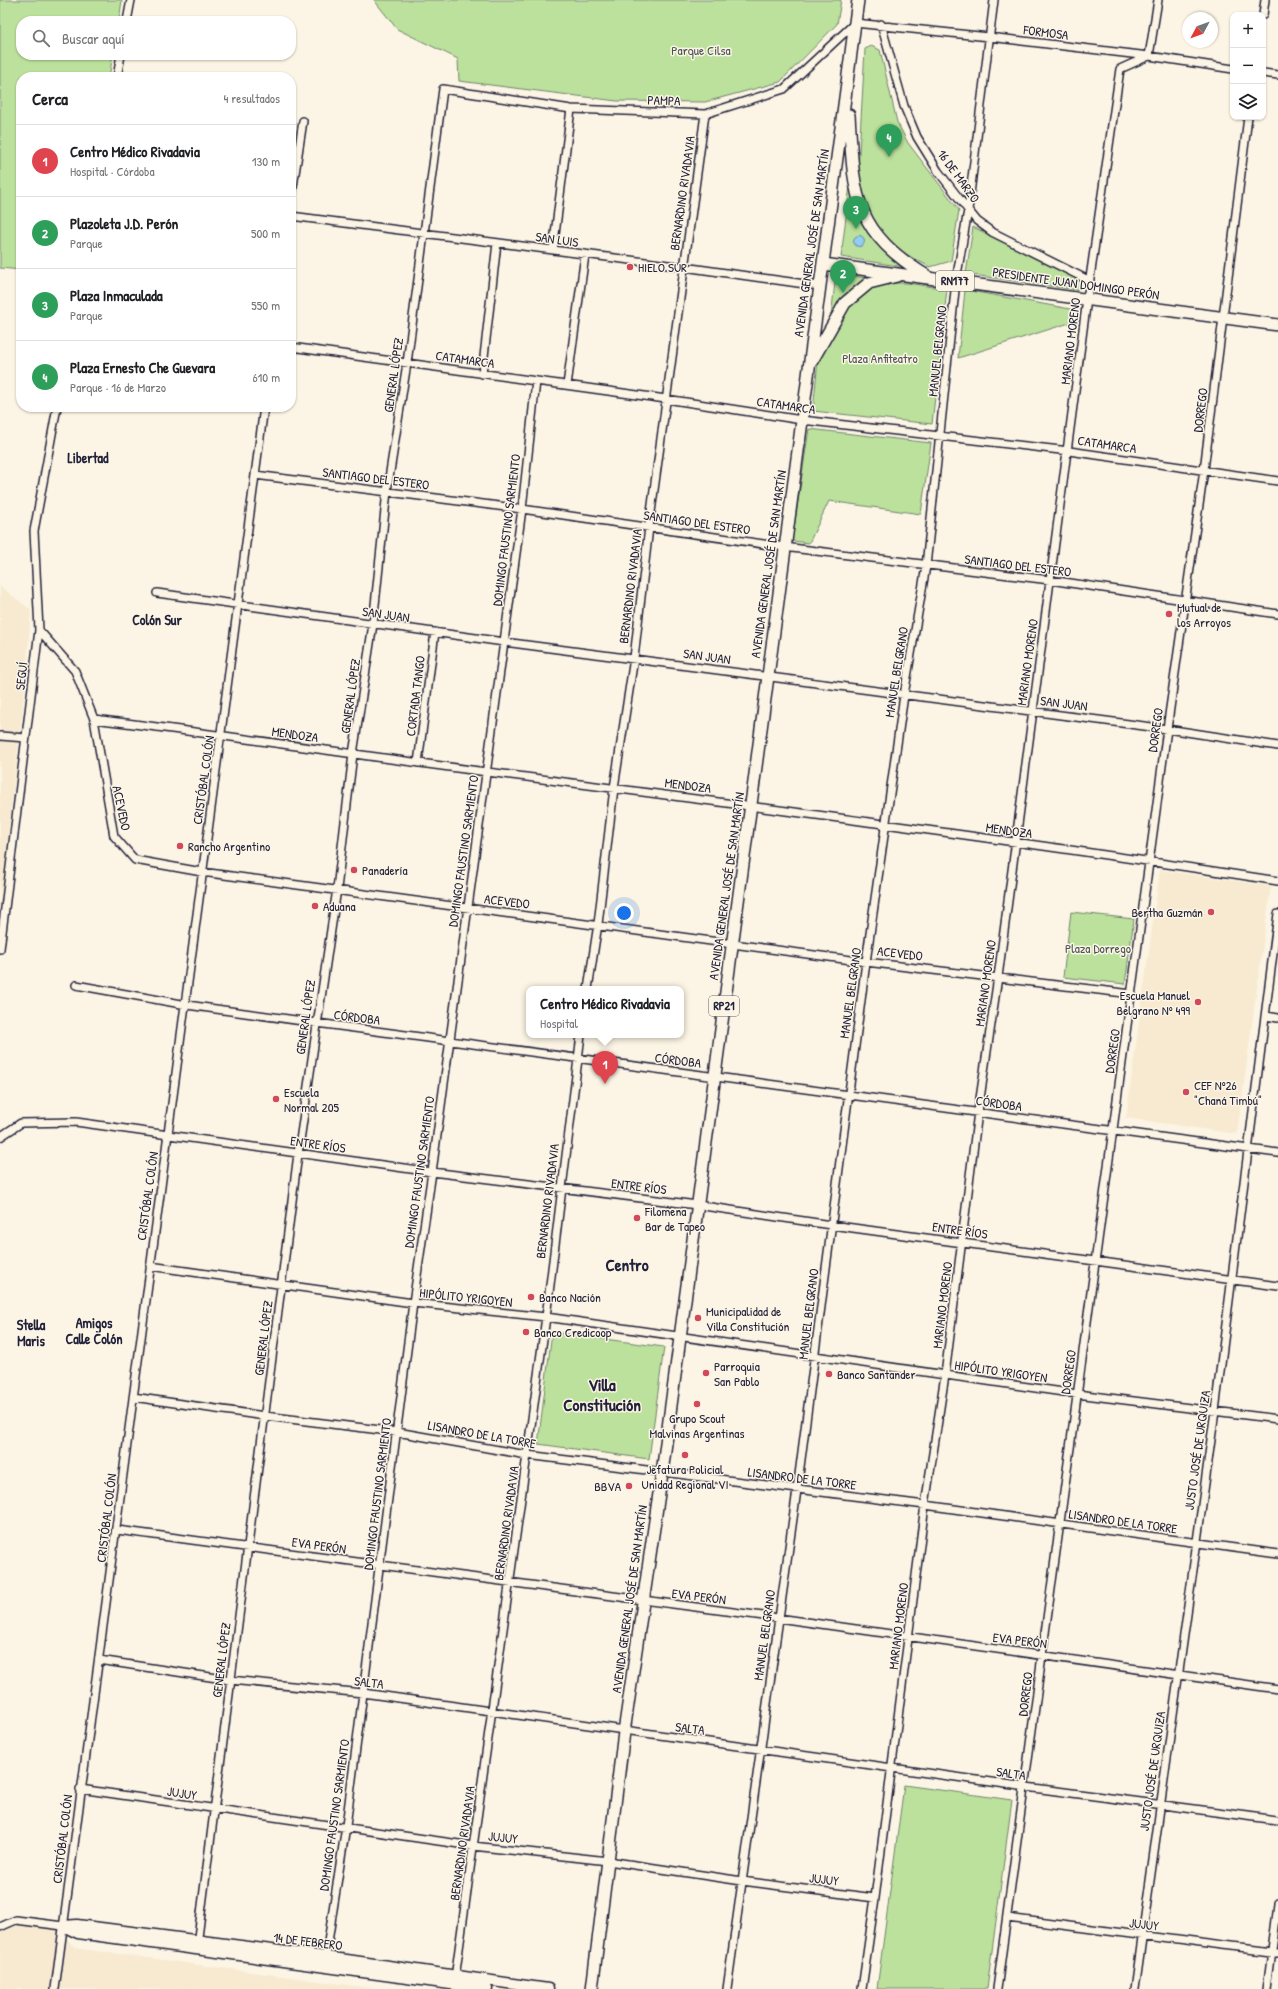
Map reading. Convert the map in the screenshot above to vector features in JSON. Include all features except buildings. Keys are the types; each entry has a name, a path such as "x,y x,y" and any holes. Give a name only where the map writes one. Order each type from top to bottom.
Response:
{"main road":[{"name":"AVENIDA GENERAL JOSÉ DE SAN MARTÍN","path":"592,1989 624,1732 642,1601 662,1473 678,1337 697,1205 713,1076 733,942 784,547 847,91 858,0"},
{"path":"847,91 852,178 867,222 883,243 903,260 931,278"},
{"name":"PRESIDENTE JUAN DOMINGO PERÓN","path":"823,264 1087,300 1223,316 1278,325"},
{"path":"808,369 830,327 845,303 869,283 903,275"},
{"name":"14 DE FEBRERO","path":"63,1926 78,1933 197,1945 325,1961 487,1989"},
{"name":"14 DE FEBRERO","path":"455,1983 548,1989"}],"street":[{"path":"128,16 131,0"},
{"name":"MANUEL BELGRANO","path":"727,1989 797,1490 866,962 904,695 926,566 956,281 968,210 994,0"},
{"path":"1149,56 1158,0"},
{"path":"1263,12 1265,0"},
{"name":"FORMOSA","path":"855,23 881,24 1149,56 1230,69"},
{"name":"PAMPA","path":"443,89 571,108 705,114 784,89 855,23"},
{"name":"16 DE MARZO","path":"881,24 904,106 917,137 938,171 968,210 977,221 992,232 1090,281"},
{"name":"MARIANO MORENO","path":"862,1989 892,1768 925,1505 945,1375 978,1112 998,977 1032,711 1069,451 1087,300 1120,69 1149,56"},
{"path":"118,72 120,60"},
{"path":"1266,73 1278,75"},
{"name":"GENERAL LÓPEZ","path":"197,1945 213,1810 298,1154 336,890 353,754 373,624 387,491 408,363 423,233 443,89"},
{"path":"553,250 571,108"},
{"name":"BERNARDINO RIVADAVIA","path":"588,986 598,924 614,788 634,658 649,527 705,114"},
{"name":"DORREGO","path":"997,1989 1026,1787 1077,1394 1167,729 1204,470 1248,120"},
{"path":"296,167 303,121"},
{"name":"SAN LUIS","path":"296,217 819,286"},
{"path":"482,374 497,243"},
{"path":"567,385 585,255"},
{"name":"CATAMARCA","path":"296,347 666,399 802,420 1069,451 1278,481"},
{"name":"DOMINGO FAUSTINO SARMIENTO","path":"325,1961 346,1826 413,1303 522,509 536,381"},
{"name":"SEGUÍ","path":"0,949 39,630 34,531 56,412"},
{"name":"CRISTÓBAL COLÓN","path":"55,1989 80,1789 117,1530 150,1266 187,1005 202,872 239,605 263,412"},
{"name":"SANTIAGO DEL ESTERO","path":"255,475 522,509 926,566 1050,580 1278,614"},
{"name":"SAN JUAN","path":"156,593 504,642 1167,729 1278,746"},
{"name":"ACEVEDO","path":"39,630 75,671 94,719 114,836 135,860 202,872 733,942 866,962 1132,994"},
{"name":"CORTADA TANGO","path":"418,763 435,632"},
{"name":"MENDOZA","path":"94,719 486,772 750,805 1150,861 1278,881"},
{"path":"0,736 26,738"},
{"name":"JUSTO JOSÉ DE URQUIZA","path":"1135,1989 1159,1804 1215,1411 1230,1279 1266,1016 1278,914"},
{"name":"CÓRDOBA","path":"76,985 187,1005 1278,1153"},
{"path":"1266,1016 1278,1018"},
{"name":"BERNARDINO RIVADAVIA","path":"455,1983 546,1317 580,1038"},
{"name":"ENTRE RÍOS","path":"0,1137 21,1122 76,1122 432,1172 697,1205 1096,1262 1278,1286"},
{"name":"HIPÓLITO YRIGOYEN","path":"150,1266 413,1303 546,1317 1077,1394 1278,1419"},
{"name":"LISANDRO DE LA TORRE","path":"133,1398 397,1432 527,1455 925,1505 1195,1544 1278,1554"},
{"name":"EVA PERÓN","path":"117,1530 778,1618 908,1638 1043,1655 1278,1689"},
{"name":"SALTA","path":"99,1660 230,1680 362,1693 624,1732 760,1749 1026,1787 1278,1820"},
{"name":"JUJUY","path":"80,1789 213,1810 346,1826 474,1846 608,1861 742,1881 875,1898"},
{"path":"1267,1989 1275,1953 1278,1903"},
{"name":"JUJUY","path":"1007,1918 1275,1953"},
{"name":"14 DE FEBRERO","path":"0,1927 16,1920 63,1926"}],"shaded area":[{"path":"0,586 31,610 25,688 0,908"},
{"path":"1160,870 1271,886 1237,1134 1126,1118"},
{"path":"21,1925 49,1927 60,1931 75,1948 377,1989 0,1989 0,1932"}],"green space":[{"path":"0,0 122,0 120,16 16,16 16,60 112,60 110,72 16,72 16,270 0,268"},
{"name":"Parque Cilsa","path":"374,0 841,0 837,24 780,82 705,102 617,101 459,81 458,59 397,29"},
{"path":"871,46 880,50 897,122 908,143 959,210 951,261 930,267 903,253 875,226 861,193 858,171 865,49"},
{"path":"850,185 859,212 870,231 884,248 905,267 841,257"},
{"path":"973,227 1083,281 1078,290 966,274"},
{"path":"836,274 875,279 831,317"},
{"name":"Plaza Anfiteatro","path":"869,283 907,283 947,289 932,424 813,411 819,350 830,327"},
{"path":"965,290 1076,310 1079,320 958,358"},
{"path":"809,429 931,443 921,514 829,501 809,543 792,541"},
{"name":"Plaza Dorrego","path":"1071,912 1134,919 1125,984 1063,977"},
{"path":"552,1332 664,1347 649,1459 538,1444"},
{"path":"904,1785 1012,1800 987,1989 877,1989"}],"water":[{"path":"859,235 863,237 865,241 863,245 859,247 855,245 853,241 855,237"}],"place":[{"name":"Plaza Ernesto Che Guevara","path":"889,157"},
{"name":"Plaza Inmaculada","path":"856,229"},
{"name":"HIELO SUR","path":"630,267"},
{"name":"Plazoleta J.D. Perón","path":"843,293"},
{"name":"Mutual de los Arroyos","path":"1169,614"},
{"name":"Rancho Argentino","path":"180,846"},
{"name":"Panadería","path":"354,870"},
{"name":"Aduana","path":"315,906"},
{"name":"Bertha Guzmán","path":"1211,912"},
{"name":"Escuela Manuel Belgrano Nº 499","path":"1198,1002"},
{"name":"Centro Médico Rivadavia","path":"605,1084"},
{"name":"CEF Nº26 \"Chaná Timbú\"","path":"1186,1092"},
{"name":"Escuela Normal 205","path":"276,1099"},
{"name":"Filomena Bar de Tapeo","path":"637,1218"},
{"name":"Banco Nación","path":"531,1297"},
{"name":"Municipalidad de Villa Constitución","path":"698,1318"},
{"name":"Banco Credicoop","path":"526,1332"},
{"name":"Parroquia San Pablo","path":"706,1373"},
{"name":"Banco Santander","path":"829,1374"},
{"name":"Grupo Scout Malvinas Argentinas","path":"697,1404"},
{"name":"Jefatura Policial Unidad Regional VI","path":"685,1455"},
{"name":"BBVA","path":"629,1486"}],"district":[{"name":"Libertad","path":"88,458"},
{"name":"Colón Sur","path":"157,620"},
{"name":"Centro","path":"627,1265"},
{"name":"Amigos Calle Colón","path":"94,1332"},
{"name":"Stella Maris","path":"31,1334"},
{"name":"Villa Constitución","path":"602,1395"}]}
